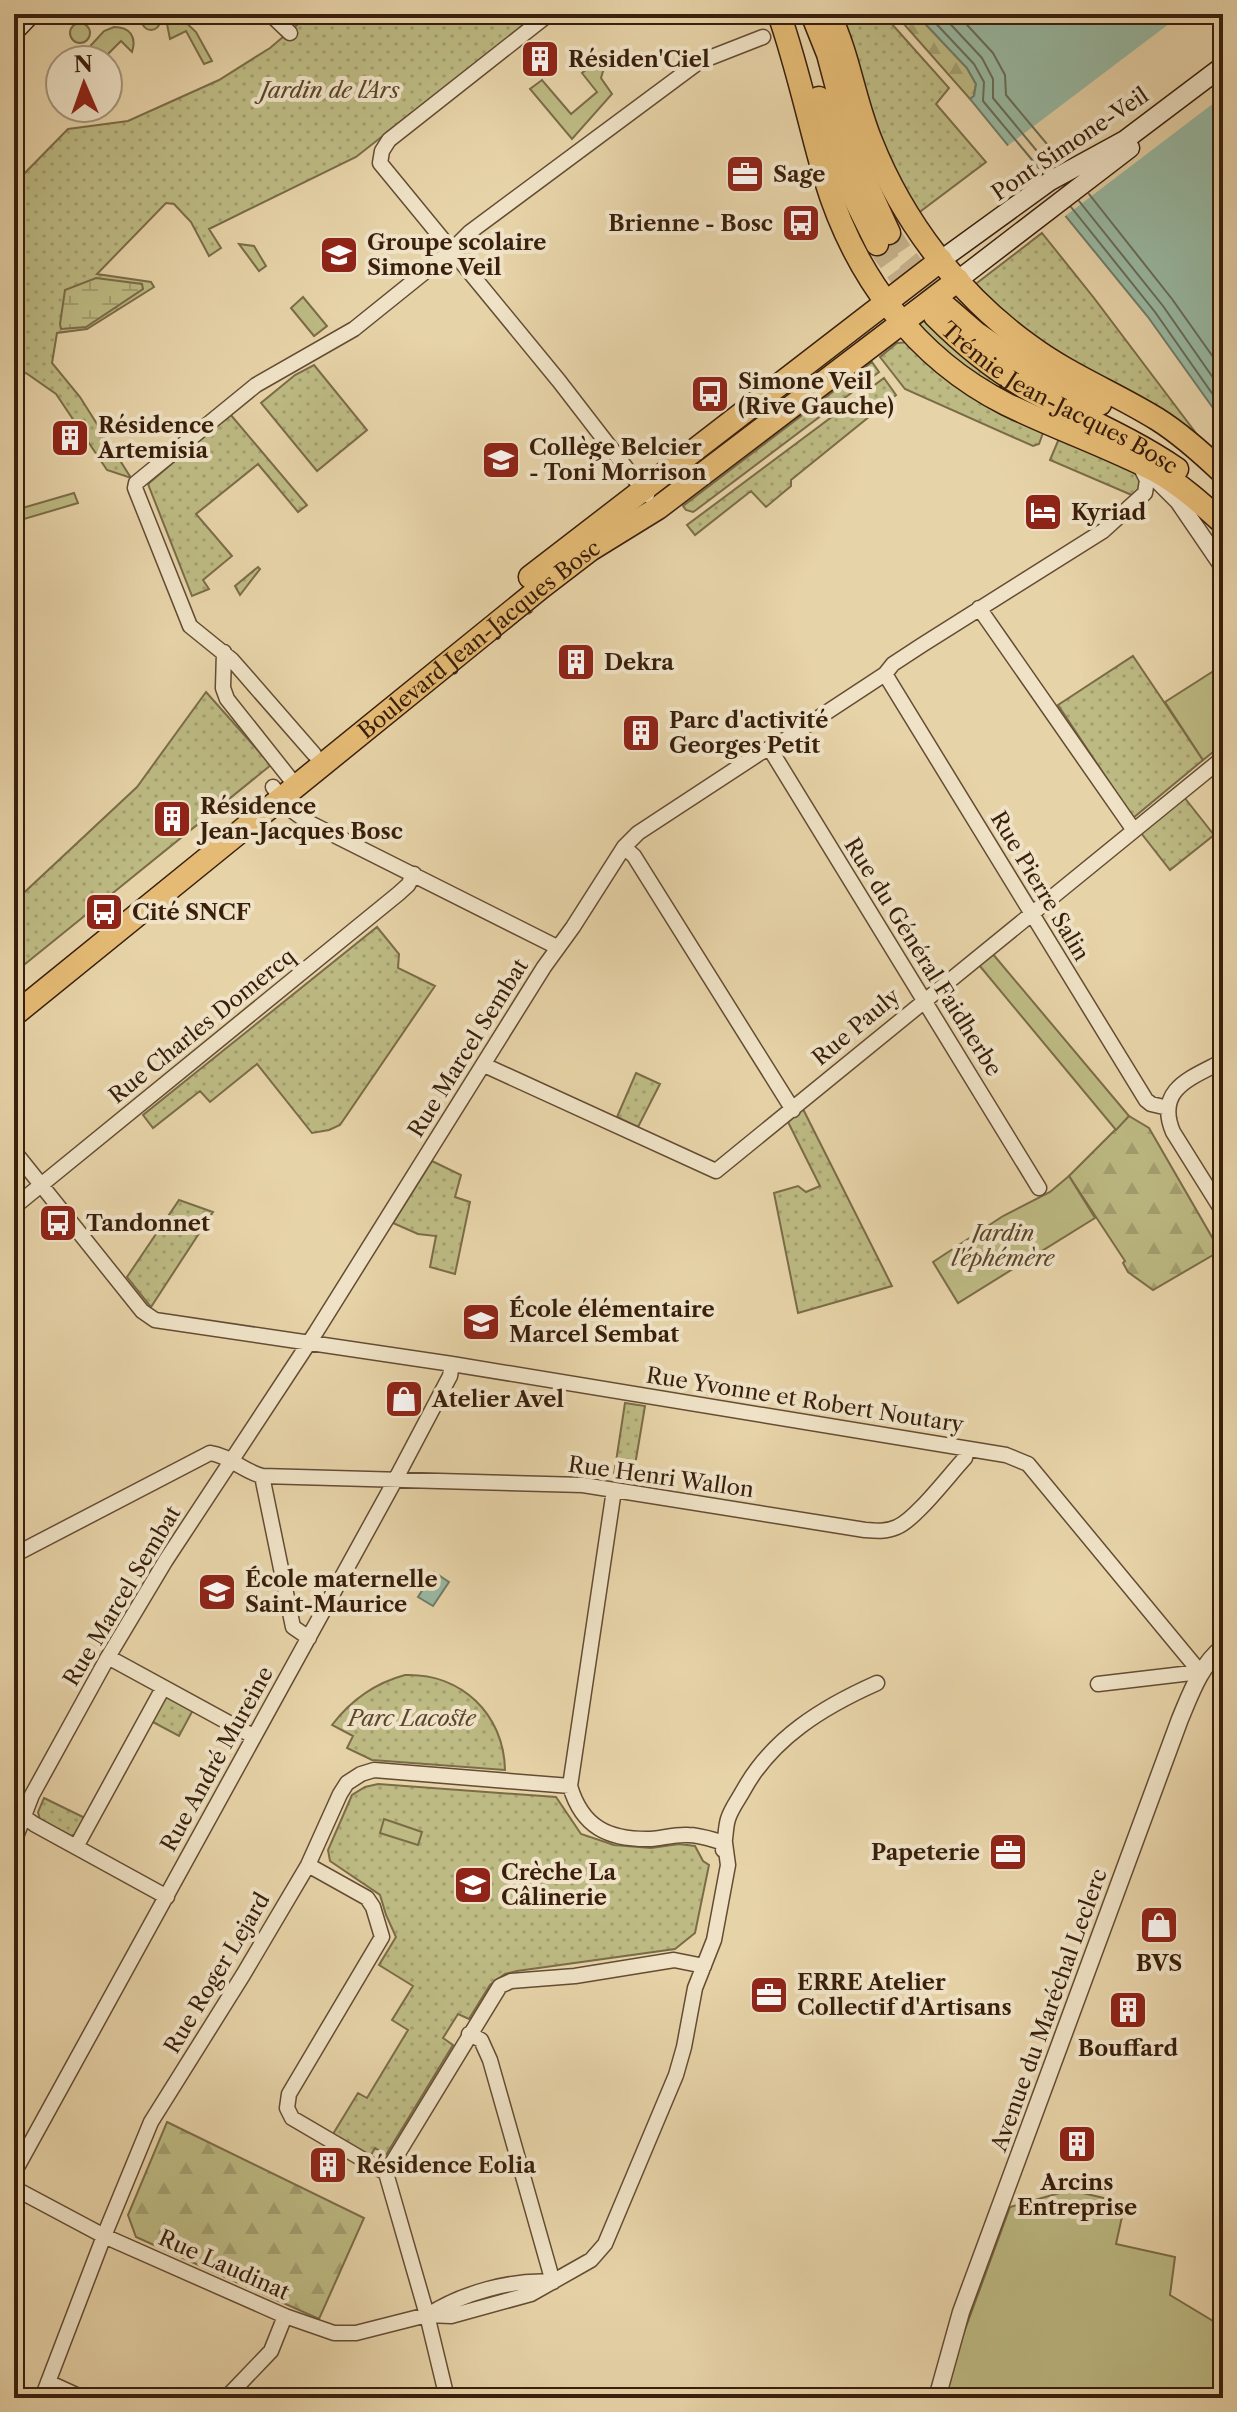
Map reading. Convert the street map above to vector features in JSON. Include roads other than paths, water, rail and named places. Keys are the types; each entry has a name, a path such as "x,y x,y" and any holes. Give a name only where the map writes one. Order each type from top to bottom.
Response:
{"main road":[{"path":"14,32 31,14"},
{"path":"779,14 794,53 831,199 858,260 885,303 902,323 949,370 977,389 1172,481 1223,523"},
{"path":"791,14 806,49 841,171 883,239 857,163 828,54 812,14"},
{"path":"829,14 846,56 871,141 890,184 910,220 958,280 994,318 1045,358 1159,420 1191,442 1223,473"},
{"name":"Pont Simone-Veil","path":"941,260 1050,181 1125,140 1223,66"},
{"name":"Pont Simone-Veil","path":"958,280 1223,78"},
{"name":"Boulevard Jean-Jacques Bosc","path":"14,1015 284,787 314,754 643,489 941,260"},
{"name":"Boulevard Jean-Jacques Bosc","path":"14,997 590,550 658,508 958,280"},
{"name":"Trémie Jean-Jacques Bosc","path":"1223,490 1156,434 1034,373 940,312 967,347 992,365 1027,388 1147,449 1223,509"}],"street":[{"path":"270,14 290,33"},
{"path":"549,14 389,140 382,151 382,168 559,381 658,508"},
{"path":"314,754 224,652 190,626 135,488 136,483 256,385 339,339 451,251 470,232 699,62 763,37"},
{"path":"1139,464 1178,501 1222,564"},
{"name":"Rue Marcel Sembat","path":"14,1842 18,1812 166,1560 232,1462 557,947 624,847 638,833 885,674 893,664 1103,531 1145,493 1147,480 1139,464"},
{"path":"510,612 538,579 626,511 643,489"},
{"path":"979,608 1133,829"},
{"path":"224,652 223,688 227,699 284,787 290,809 308,822 557,947"},
{"name":"Rue Pierre Salin","path":"885,674 1146,1100 1168,1108"},
{"name":"Rue du Général Faidherbe","path":"770,749 1039,1188"},
{"name":"Rue Pauly","path":"484,1065 716,1171 1223,758"},
{"path":"624,847 634,856 793,1110"},
{"name":"Rue Charles Domercq","path":"14,1207 398,894 414,874"},
{"path":"1223,1061 1180,1085 1172,1094 1168,1108 1173,1132 1223,1212"},
{"name":"Rue Yvonne et Robert Noutary","path":"14,1151 142,1311 155,1320 452,1364 1006,1455 1028,1464 1200,1672"},
{"name":"Rue André Mureine","path":"14,2173 309,1638 450,1376 452,1364"},
{"name":"Rue Henri Wallon","path":"262,1476 583,1485 883,1531 898,1527 910,1518 965,1458 967,1449"},
{"path":"14,1555 191,1465 199,1457 210,1453 220,1454 249,1472 262,1476 293,1627 309,1638"},
{"path":"191,1465 201,1466 221,1477"},
{"path":"614,1490 570,1786 575,1804 588,1822 605,1832 651,1839 687,1835 725,1843"},
{"name":"Avenue du Maréchal Leclerc","path":"937,2398 961,2312 1180,1719 1200,1672 1223,1647"},
{"path":"108,1657 253,1736"},
{"path":"1098,1684 1200,1672"},
{"name":"Rue Laudinat","path":"14,2188 104,2236 285,2316 334,2333 356,2333 427,2315 451,2316 531,2294 553,2282 574,2279 597,2266 612,2248 694,2048 705,1989 705,1938 728,1820 733,1809 767,1757 800,1727 821,1712 877,1683"},
{"path":"76,1847 163,1688"},
{"name":"Rue Roger Lejard","path":"42,2398 151,2122 308,1865 347,1783 374,1770 570,1786"},
{"path":"18,1812 167,1897"},
{"path":"308,1865 367,1898 382,1937 289,2094 287,2108 292,2118 386,2173 427,2315 447,2398"},
{"path":"386,2173 500,1986 511,1981 575,1976 674,1960 704,1966"},
{"path":"469,2034 481,2040 490,2060 553,2282"},
{"path":"226,2398 271,2351 285,2316"},
{"path":"48,2382 83,2398"}],"water":[{"path":"916,14 1223,14 1223,422 1148,317 970,99 974,96 976,84 967,68"},
{"path":"434,1572 449,1582 433,1606 418,1597"}],"tunnel":[{"path":"889,233 946,307"},
{"path":"877,244 916,299 935,316"}],"place":[{"name":"Résiden'Ciel","path":"540,59"},
{"name":"Sage","path":"745,174"},
{"name":"Brienne - Bosc","path":"801,223"},
{"name":"Groupe scolaire Simone Veil","path":"339,255"},
{"name":"Simone Veil (Rive Gauche)","path":"710,394"},
{"name":"Résidence Artemisia","path":"70,438"},
{"name":"Collège Belcier - Toni Morrison","path":"501,460"},
{"name":"Kyriad","path":"1043,512"},
{"name":"Dekra","path":"576,662"},
{"name":"Parc d'activité Georges Petit","path":"641,733"},
{"name":"Résidence Jean-Jacques Bosc","path":"172,819"},
{"name":"Cité SNCF","path":"104,912"},
{"name":"Tandonnet","path":"58,1223"},
{"name":"École élémentaire Marcel Sembat","path":"481,1322"},
{"name":"Atelier Avel","path":"404,1399"},
{"name":"École maternelle Saint-Maurice","path":"217,1592"},
{"name":"Papeterie","path":"1008,1852"},
{"name":"Crèche La Câlinerie","path":"473,1885"},
{"name":"BVS","path":"1159,1925"},
{"name":"ERRE Atelier Collectif d'Artisans","path":"769,1995"},
{"name":"Bouffard","path":"1128,2010"},
{"name":"Arcins Entreprise","path":"1077,2144"},
{"name":"Résidence Eolia","path":"328,2165"}],"park label":[{"name":"Jardin de l'Ars","path":"330,90"},
{"name":"Jardin l'éphémère","path":"1003,1246"},
{"name":"Parc Lacoste","path":"412,1718"}]}
